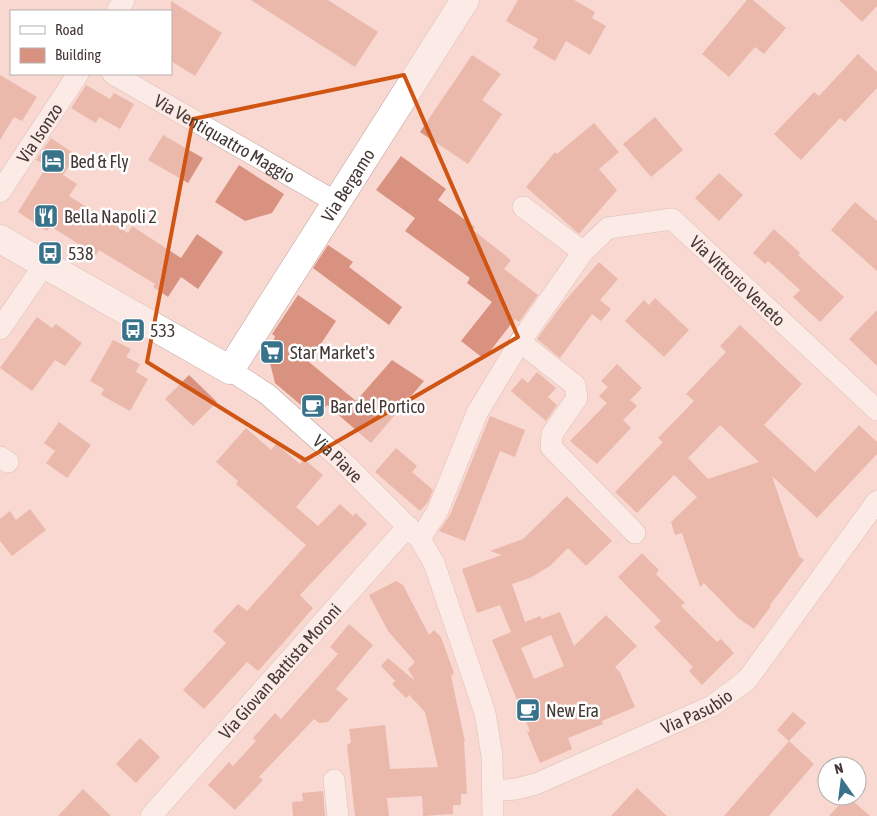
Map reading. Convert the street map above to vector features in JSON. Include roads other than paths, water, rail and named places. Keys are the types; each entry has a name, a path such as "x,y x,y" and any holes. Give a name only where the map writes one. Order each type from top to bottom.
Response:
{"street":[{"name":"Via Bergamo","path":"230,370 465,0"},
{"name":"Via Isonzo","path":"0,192 77,75"},
{"name":"Via Ventiquattro Maggio","path":"115,75 336,202"},
{"path":"523,207 582,252"},
{"name":"Via Vittorio Veneto","path":"414,532 438,510 477,413 520,342 582,252 608,228 672,219 877,410"},
{"name":"Via Piave","path":"0,239 230,370 267,394 340,459 414,532 434,563 485,713 492,756 493,816"},
{"path":"0,329 44,265"},
{"path":"520,342 574,385 576,398 552,434 551,447 635,533"},
{"name":"Via Pasubio","path":"493,791 516,789 536,784 712,706 747,680 877,501"},
{"name":"Via Giovan Battista Moroni","path":"151,816 414,532"},
{"path":"334,780 338,816"}],"place":[{"name":"Bed & Fly","path":"53,161"},
{"name":"Bella Napoli 2","path":"46,216"},
{"name":"538","path":"50,253"},
{"name":"533","path":"133,330"},
{"name":"Star Market's","path":"272,352"},
{"name":"Bar del Portico","path":"313,406"},
{"name":"New Era","path":"528,710"}]}
